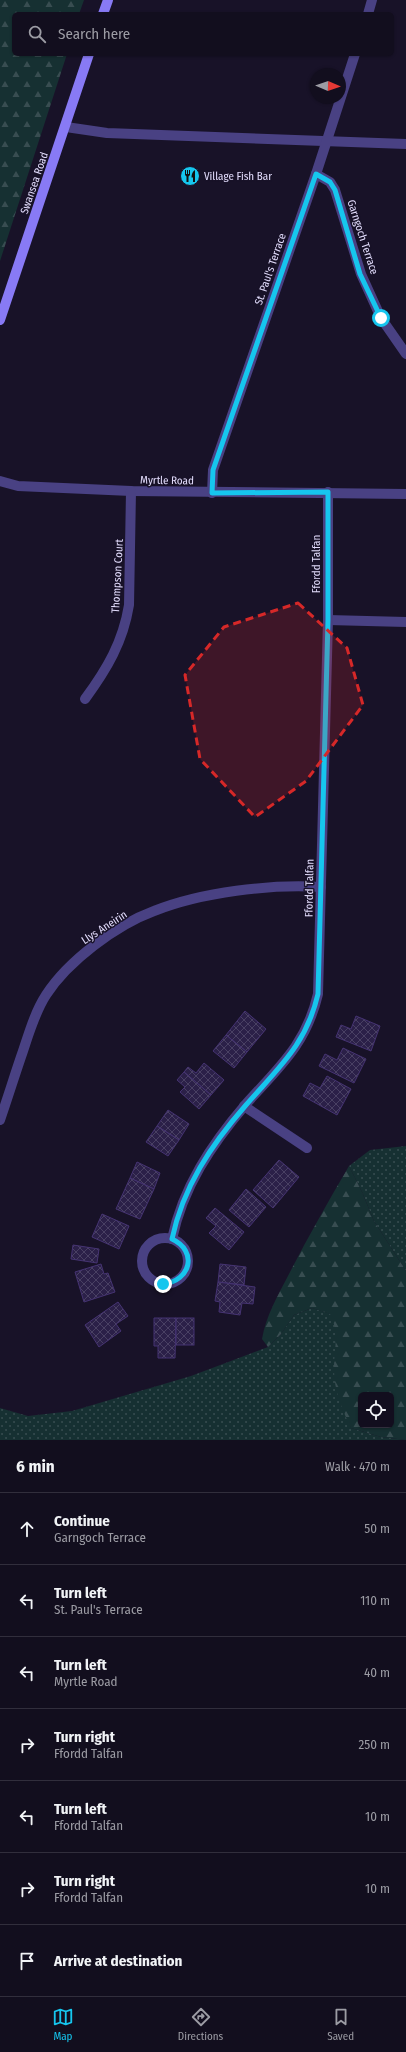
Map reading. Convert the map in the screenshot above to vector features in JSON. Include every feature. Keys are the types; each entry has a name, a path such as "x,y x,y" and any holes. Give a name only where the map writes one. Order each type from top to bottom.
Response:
{"main road":[{"path":"104,12 108,0"},
{"name":"Swansea Road","path":"1,314 66,127 88,56"}],"street":[{"path":"369,12 372,0"},
{"name":"St. Paul's Terrace","path":"212,493 213,470 316,174 354,56"},
{"path":"66,127 107,133 406,144"},
{"name":"Garngoch Terrace","path":"316,174 330,182 335,190 360,274 381,318 406,354"},
{"name":"Myrtle Road","path":"0,481 18,486 131,491 406,494"},
{"name":"Thompson Court","path":"86,699 107,668 119,644 126,623 129,605 131,491"},
{"name":"Ffordd Talfan","path":"172,1239 183,1198 199,1168 218,1139 244,1106 296,1048 307,1030 318,994 328,620 328,492"},
{"path":"328,620 406,622"},
{"name":"Llys Aneirin","path":"0,1120 33,1023 46,995 81,956 115,931 153,911 187,900 290,885 321,887"},
{"path":"244,1106 307,1148"},
{"path":"163,1238 172,1239 185,1249 188,1257 188,1266 179,1280 172,1283 163,1284 155,1282 148,1277 142,1262 144,1253 148,1246 155,1241 163,1238"}],"highlighted area":[{"path":"298,603 347,648 363,705 306,781 255,817 200,759 185,675 224,627"}],"green space":[{"path":"0,0 84,0 80,12 12,12 12,56 66,56 0,261"},
{"path":"406,1146 406,1271 374,1221 349,1166 370,1150"},
{"path":"349,1166 374,1221 406,1271 406,1440 381,1437 351,1428 335,1385 334,1369 336,1334 330,1314 312,1308 294,1315 281,1334 268,1347 262,1339 269,1314 311,1233"},
{"path":"312,1308 331,1314 336,1326 336,1342 351,1428 381,1437 406,1440 0,1440 0,1408 28,1416 72,1411 191,1376 268,1347 281,1334 294,1315"}],"building":[{"path":"245,1011 266,1029 247,1052 226,1035"},
{"path":"356,1016 380,1026 371,1051 336,1037 341,1025 351,1029"},
{"path":"226,1035 247,1052 234,1068 213,1051"},
{"path":"343,1048 366,1059 354,1083 319,1066 325,1054 337,1060"},
{"path":"204,1063 224,1080 211,1095 184,1072 188,1067 196,1073"},
{"path":"184,1072 211,1095 199,1109 180,1092 185,1087 177,1080"},
{"path":"327,1076 351,1089 337,1115 303,1096 310,1083 320,1088"},
{"path":"168,1110 189,1124 179,1140 157,1126"},
{"path":"157,1126 179,1140 168,1156 146,1142"},
{"path":"279,1160 299,1177 273,1208 253,1190"},
{"path":"137,1162 160,1173 154,1189 130,1178"},
{"path":"130,1178 154,1189 140,1219 116,1209"},
{"path":"246,1189 266,1207 249,1227 229,1210"},
{"path":"215,1208 244,1232 229,1250 209,1233 216,1226 206,1218"},
{"path":"102,1214 129,1226 119,1249 92,1237"},
{"path":"73,1245 99,1249 97,1263 71,1259"},
{"path":"101,1264 104,1274 108,1273 115,1292 84,1302 75,1272"},
{"path":"220,1264 246,1267 244,1285 218,1282"},
{"path":"218,1282 255,1287 253,1304 242,1303 240,1315 219,1312 220,1302 215,1301"},
{"path":"118,1302 128,1316 116,1324 121,1331 99,1347 85,1325"},
{"path":"154,1318 176,1318 175,1358 158,1358 158,1346 154,1346"},
{"path":"176,1318 194,1318 194,1345 176,1345"}],"place":[{"name":"Village Fish Bar","path":"190,176"}],"route":[{"path":"163,1284 172,1283 179,1280 185,1273 188,1266 188,1257 185,1249 172,1239 183,1198 199,1168 218,1139 244,1106 296,1048 307,1030 318,994 328,620 328,492 212,493 213,470 316,174 330,182 335,190 347,226 360,274 381,318"}]}
